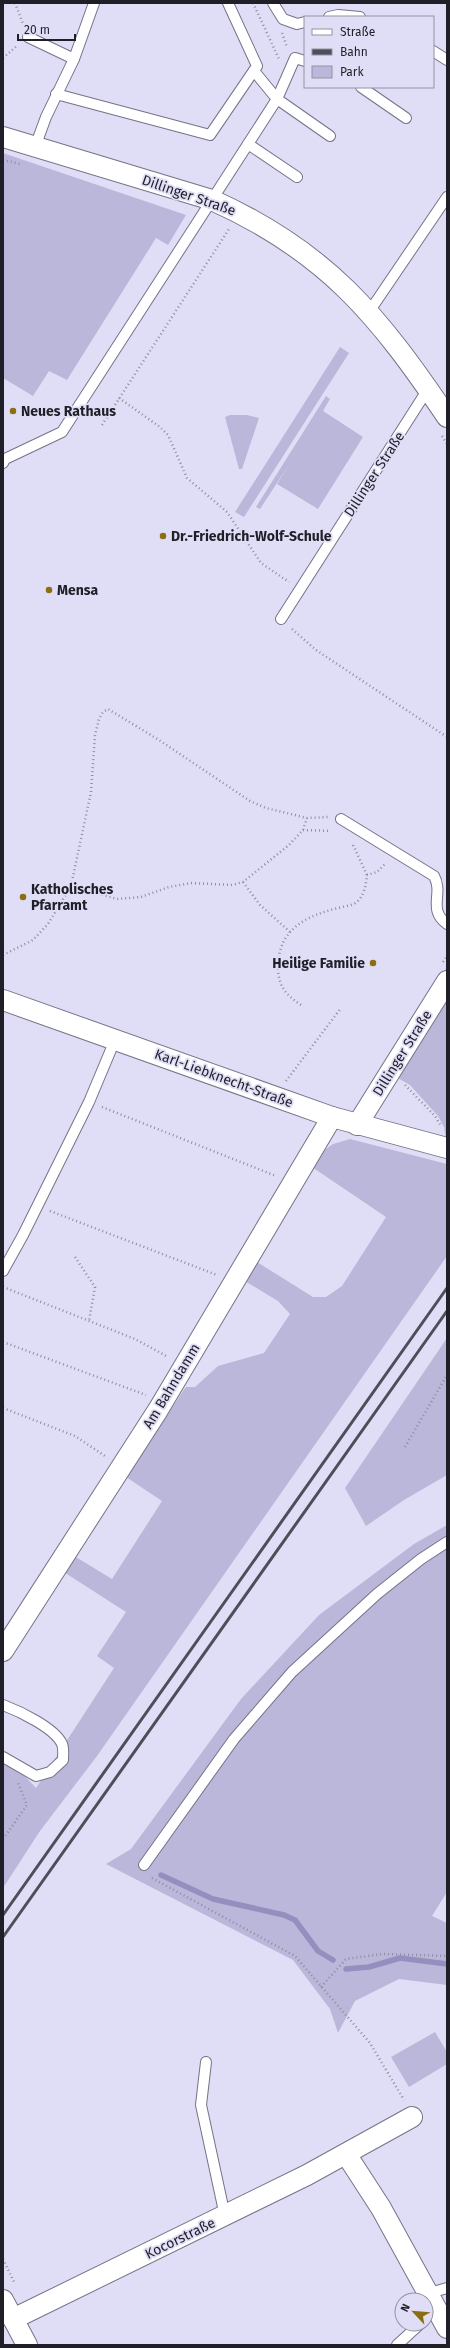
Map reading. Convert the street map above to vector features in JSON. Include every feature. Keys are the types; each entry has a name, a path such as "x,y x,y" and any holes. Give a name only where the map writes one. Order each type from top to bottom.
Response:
{"street":[{"name":"Dillinger Straße","path":"3,138 35,147 207,209 240,213 293,244 339,281 369,312 408,360 428,389 443,425"},
{"name":"Dillinger Straße","path":"357,1125 445,972"},
{"name":"Karl-Liebknecht-Straße","path":"3,1000 332,1117 446,1148"},
{"name":"Am Bahndamm","path":"3,1651 163,1402 332,1117"},
{"name":"Kocorstraße","path":"13,2319 224,2216 346,2154 412,2117"},
{"path":"346,2154 430,2292"},
{"path":"434,2299 447,2328"},
{"path":"3,2300 27,2345"}],"lane":[{"path":"35,147 56,94 74,59 94,3"},
{"path":"56,94 210,135 257,66 228,3"},
{"path":"273,3 283,19 297,24 304,22"},
{"path":"334,16 349,16"},
{"path":"28,37 74,59"},
{"path":"434,51 447,60"},
{"path":"3,463 6,459 62,432 277,99 295,58 304,60"},
{"path":"254,71 277,99 330,136"},
{"path":"362,88 406,118"},
{"path":"248,144 297,178"},
{"path":"369,312 447,197"},
{"name":"Dillinger Straße","path":"281,619 428,389"},
{"path":"341,819 434,876 439,884 436,906 441,919 447,924"},
{"path":"3,1271 38,1206 89,1102 115,1040"},
{"path":"144,1865 234,1739 287,1677 319,1645 377,1594 421,1559 447,1542"},
{"path":"3,1705 46,1728 63,1745 63,1760 50,1772 36,1776 5,1758"},
{"path":"206,2062 201,2105 224,2216"},
{"path":"397,2345 411,2332"}],"path":[{"path":"3,58 28,37 15,3"},
{"path":"253,3 282,66"},
{"path":"3,160 25,166"},
{"path":"102,425 231,227 207,209"},
{"path":"119,398 160,427 168,435 188,478 227,512 262,564 300,589"},
{"path":"443,425 447,444"},
{"path":"281,619 316,650 447,737"},
{"path":"3,954 33,940 48,924 71,886 91,792 95,735 103,712 108,709 159,740 250,801 266,808 307,818 324,816 341,819"},
{"path":"71,886 117,899 141,897 170,887 191,883 232,885 242,882 283,850 303,830 307,818"},
{"path":"303,830 319,829 334,831"},
{"path":"301,1005 288,997 281,988 278,975 279,960 290,932 303,920 315,913 351,905 358,901 365,889 367,875 361,859 350,841"},
{"path":"367,875 377,872 385,866 394,851"},
{"path":"242,882 260,906 290,932"},
{"path":"445,972 447,956"},
{"path":"278,1097 285,1082 341,1008"},
{"path":"387,1075 408,1087 435,1116 442,1128 446,1148"},
{"path":"89,1102 293,1183"},
{"path":"38,1206 234,1282"},
{"path":"75,1257 95,1287 89,1321"},
{"path":"3,1287 135,1339 184,1366"},
{"path":"3,1342 163,1402"},
{"path":"405,1447 447,1375"},
{"path":"3,1408 75,1436 121,1467"},
{"path":"3,1839 27,1805 5,1758"},
{"path":"144,1865 145,1871 149,1876 295,1956 370,2043 398,2088 412,2117"},
{"path":"321,1987 346,1959 383,1954 447,1956"}],"green space":[{"path":"3,153 186,215 168,245 156,238 67,380 49,371 33,396 3,378"},
{"path":"340,347 349,353 244,517 235,512"},
{"path":"326,396 330,399 323,411 363,437 318,509 277,484 290,463 260,509 256,507"},
{"path":"230,415 247,415 259,418 242,469 239,469 225,417"},
{"path":"447,967 447,1146 444,1127 438,1116 410,1085 382,1069"},
{"path":"350,1139 447,1164 447,1256 97,1756 40,1831 3,1888 3,1753 36,1788 114,1668 97,1656 126,1612 56,1567 66,1551 112,1579 162,1501 126,1477 183,1391 186,1387 195,1387 218,1366 264,1353 290,1314 278,1301 238,1277 249,1257 313,1297 326,1297 342,1286 386,1217 306,1163 333,1144"},
{"path":"447,1338 447,1475 404,1500 366,1526 345,1488"},
{"path":"447,1525 447,1892 432,1916 447,1923 447,1985 399,1979 355,2001 338,2033 330,2009 293,1960 106,1864 131,1849 241,1699 319,1615 414,1544"},
{"path":"435,2032 447,2052 447,2064 409,2087 391,2057"}],"waterway":[{"path":"161,1875 213,1899 284,1915 295,1920 318,1951 333,1960"},
{"path":"346,1969 369,1967 400,1958 447,1964"}],"railway":[{"path":"3,1915 447,1288"},
{"path":"3,1937 447,1311"}],"place":[{"name":"Neues Rathaus","path":"13,411"},
{"name":"Dr.-Friedrich-Wolf-Schule","path":"163,536"},
{"name":"Mensa","path":"49,590"},
{"name":"Katholisches Pfarramt","path":"23,897"},
{"name":"Heilige Familie","path":"373,963"}]}
